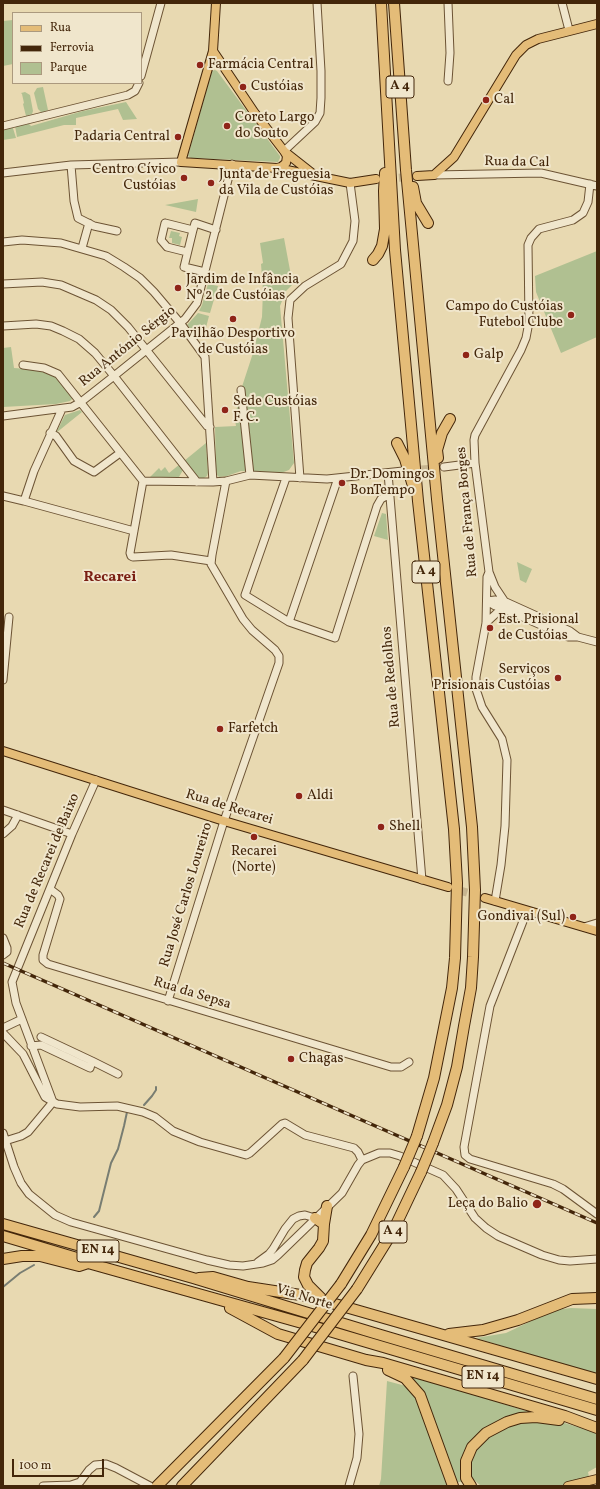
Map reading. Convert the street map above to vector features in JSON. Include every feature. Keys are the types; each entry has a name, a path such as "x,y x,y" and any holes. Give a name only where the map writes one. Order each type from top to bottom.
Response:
{"highway":[{"name":"A 4","path":"157,1486 284,1358 341,1284 371,1235 404,1167 417,1136 434,1078 452,988 455,958 457,883 454,829 418,501 395,250 381,3"},
{"name":"A 4","path":"182,1486 303,1360 357,1289 393,1231 421,1172 446,1105 457,1068 470,988 473,957 475,890 472,827 437,500 406,170 394,3"},
{"path":"373,260 382,246 385,229 384,191 388,134"},
{"path":"406,170 412,185 416,202 428,223"},
{"path":"437,500 440,477 437,450 442,433 450,419"},
{"path":"397,444 405,460 418,501"},
{"path":"324,1300 308,1285 304,1277 307,1263 323,1241 320,1221 327,1206"},
{"name":"Via Norte","path":"3,1224 193,1278 374,1334 597,1399"},
{"name":"Via Norte","path":"3,1236 78,1258 88,1263 215,1300 302,1323 597,1410"},
{"path":"3,1259 22,1256 40,1256 79,1266 88,1263"},
{"path":"193,1278 213,1277 248,1287 324,1300 597,1379"},
{"path":"445,1334 483,1330 518,1320 572,1299 597,1298"},
{"path":"215,1300 278,1334 565,1416 595,1427"},
{"path":"366,1360 405,1378 420,1395 453,1486"},
{"path":"471,1486 465,1473 466,1461 472,1447 479,1439 498,1426 520,1418 536,1417 563,1420 595,1427"}],"main road":[{"path":"216,3 213,51 181,162 277,168 350,183 376,180"},
{"path":"417,176 434,175 454,157 516,55 526,44 568,30 597,24"},
{"path":"213,51 254,112 287,156 286,162 281,167 277,168"},
{"path":"209,65 215,61 219,62"},
{"path":"284,151 314,175"},
{"name":"Rua de Recarei","path":"3,751 224,821 448,887"},
{"path":"485,898 597,932"},
{"path":"571,1485 597,1474"},
{"path":"571,1485 597,1479"}],"street":[{"path":"142,72 161,3"},
{"path":"284,151 315,122 320,113 322,98 317,3"},
{"path":"448,3 450,53 448,81"},
{"path":"562,3 568,30"},
{"path":"3,126 128,95 135,91 138,84"},
{"path":"3,173 71,165 181,162"},
{"name":"Rua António Sérgio","path":"3,416 72,407 81,402 181,324 197,303 232,164"},
{"path":"71,165 74,201 78,218 94,226 117,231"},
{"name":"Rua da Cal","path":"434,175 541,173 593,185"},
{"path":"300,478 288,318 290,300 305,286 341,264 350,247 353,241 355,221 350,183"},
{"name":"Rua de França Borges","path":"495,901 505,826 507,760 502,738 482,707 476,689 476,677 486,623 487,577 489,572 475,463 475,435 526,338 529,322 528,245 531,238 539,229 573,220 583,213 593,185"},
{"path":"82,248 89,223"},
{"path":"187,252 167,247 161,240 165,223 193,230"},
{"path":"205,272 184,267 187,252 195,223 216,230"},
{"path":"3,242 22,240 61,242 82,248 106,256 140,278 154,292 205,356 213,482"},
{"path":"3,284 35,282 61,285 96,300 111,310 128,327 207,426 210,427"},
{"path":"3,326 36,324 51,326 79,340 95,353 197,482"},
{"path":"23,365 44,368 58,374 143,481 213,482 226,481 250,475 286,478 338,478 403,471"},
{"path":"241,390 250,475"},
{"path":"24,501 34,470 62,409"},
{"path":"50,433 56,436 74,461 94,472 120,453"},
{"path":"444,467 475,463"},
{"name":"Rua de Redolhos","path":"388,473 422,880"},
{"path":"286,478 245,596 289,622 335,638 377,506 381,499 390,494"},
{"path":"289,622 338,478"},
{"path":"143,481 130,553 131,556 163,555 211,561 226,481"},
{"path":"3,496 134,531"},
{"name":"Rua José Carlos Loureiro","path":"168,1001 224,821 279,663 275,650 249,626 238,610 214,569 211,561"},
{"path":"489,572 504,605"},
{"path":"487,601 495,600 546,624 568,637 578,637 597,642"},
{"path":"486,623 504,605"},
{"path":"3,680 9,617"},
{"name":"Rua de Recarei de Baixo","path":"52,1102 22,1019 12,987 13,978 72,834 96,780"},
{"path":"3,810 72,834"},
{"path":"3,834 12,826 18,815"},
{"name":"Rua da Sepsa","path":"50,889 58,895 60,899 43,955 43,960 48,964 391,1067 401,1067 409,1062"},
{"path":"527,910 490,1006 464,1147 465,1155 470,1159 553,1184 563,1189 597,1214"},
{"path":"583,927 597,923"},
{"path":"3,938 7,948 7,952 3,955"},
{"path":"3,1028 22,1019"},
{"path":"3,1033 23,1054 45,1097 52,1102 80,1107 125,1107 155,1117 173,1131 200,1142 246,1155 285,1123 304,1135 354,1148 362,1160"},
{"path":"41,1037 90,1068 92,1061 118,1074"},
{"path":"31,1046 41,1045 61,1050"},
{"path":"5,1141 28,1132 52,1102"},
{"path":"3,1133 21,1183 29,1194 55,1215 71,1222 207,1260 229,1265 263,1263 272,1260 312,1223 320,1221"},
{"path":"252,1264 269,1254 293,1219 298,1216 316,1212 327,1206 342,1193 362,1160 379,1152 400,1156 438,1171 448,1179 475,1218 498,1236 548,1258 570,1261 597,1259"},
{"path":"305,1215 320,1221"},
{"path":"349,1486 357,1458 359,1434 353,1376"},
{"path":"43,1486 76,1484 80,1482 95,1464 106,1464 150,1486"}],"green space":[{"path":"12,20 12,64 3,66 3,21"},
{"path":"215,70 280,156 278,162 191,158 188,156 212,71"},
{"path":"43,87 48,110 42,113 38,109 34,93 37,88"},
{"path":"25,92 30,95 33,111 32,114 26,116 21,93"},
{"path":"126,102 137,119 123,120 118,109 76,118 76,125 64,125 17,137 15,126 29,124 31,126 83,111"},
{"path":"12,125 16,138 3,140 3,128"},
{"path":"198,199 196,212 165,205"},
{"path":"171,231 180,233 179,236 182,237 180,245 172,243 172,238 169,238"},
{"path":"284,238 292,281 284,282 284,285 293,284 286,291 280,306 294,463 289,470 281,473 241,471 219,477 216,471 215,427 236,426 234,414 238,406 236,405 253,353 262,317 263,290 261,264 263,263 260,243"},
{"name":"Campo do Custóias Futebol Clube","path":"597,251 597,337 561,353 536,292 535,276"},
{"path":"208,284 218,286 210,313 199,311"},
{"path":"198,313 209,316 203,339 195,334 187,325"},
{"path":"11,347 14,368 41,370 55,376 73,398 70,401 56,404 3,407 3,348"},
{"path":"80,410 82,412 56,433 65,415"},
{"path":"206,443 208,473 204,478 199,478 184,461"},
{"path":"180,464 183,470 179,477 150,477 159,468 161,471 165,467 169,473"},
{"path":"382,513 386,514 388,540 374,536"},
{"path":"517,562 532,569 526,583 520,580"},
{"path":"571,1308 597,1309 597,1375 476,1338 506,1333 554,1310"},
{"path":"410,1375 597,1433 597,1467 588,1472 591,1486 481,1486 473,1479 442,1486 379,1486 381,1479 387,1381 421,1390"}],"waterway":[{"path":"144,1105 152,1096 156,1090 156,1087"},
{"path":"94,1217 99,1211 111,1163 118,1149 127,1112"},
{"path":"3,1287 20,1273 34,1265"}],"tunnel":[{"path":"387,179 417,176"},
{"path":"411,470 444,467"},
{"path":"448,887 485,898"}],"railway":[{"path":"3,963 597,1223"}],"place":[{"name":"Farmácia Central","path":"200,65"},
{"name":"Custóias","path":"243,87"},
{"name":"Cal","path":"486,100"},
{"name":"Coreto Largo do Souto","path":"227,126"},
{"name":"Padaria Central","path":"178,137"},
{"name":"Centro Cívico Custóias","path":"184,178"},
{"name":"Junta de Freguesia da Vila de Custóias","path":"211,183"},
{"name":"Jardim de Infância Nº 2 de Custóias","path":"178,288"},
{"name":"Campo do Custóias Futebol Clube","path":"571,315"},
{"name":"Pavilhão Desportivo de Custóias","path":"233,319"},
{"name":"Galp","path":"466,355"},
{"name":"Sede Custóias F. C.","path":"225,410"},
{"name":"Dr. Domingos BonTempo","path":"342,483"},
{"name":"Est. Prisional de Custóias","path":"490,628"},
{"name":"Serviços Prisionais Custóias","path":"558,678"},
{"name":"Farfetch","path":"220,729"},
{"name":"Aldi","path":"299,796"},
{"name":"Shell","path":"381,827"},
{"name":"Recarei (Norte)","path":"254,837"},
{"name":"Gondivai (Sul)","path":"573,917"},
{"name":"Chagas","path":"291,1059"},
{"name":"Leça do Balio","path":"537,1204"}],"district":[{"name":"Recarei","path":"110,578"}]}
